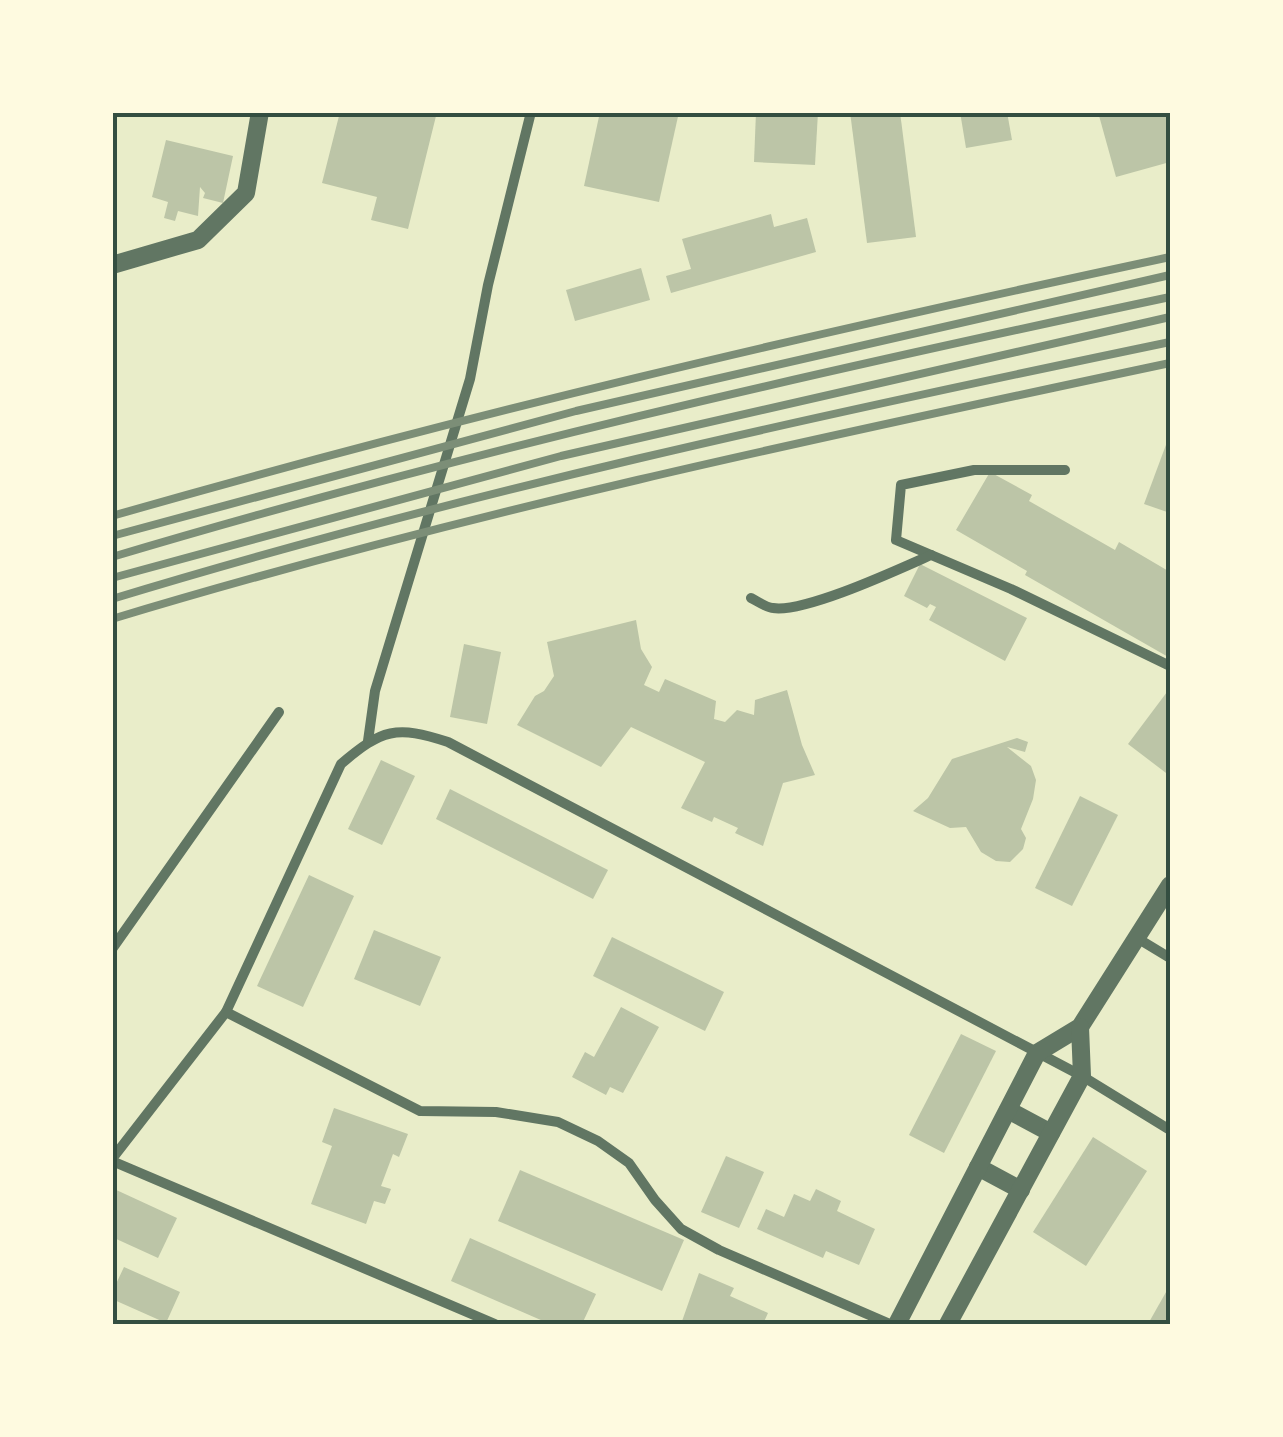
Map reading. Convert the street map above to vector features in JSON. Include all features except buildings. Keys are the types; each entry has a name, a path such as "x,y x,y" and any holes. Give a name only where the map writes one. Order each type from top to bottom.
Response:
{"street":[{"path":"112,265 198,240 246,193 260,112"},
{"path":"368,741 375,690 470,379 488,285 531,112"},
{"path":"1065,470 974,470 901,484 896,540 1170,666"},
{"path":"752,598 773,608 814,601 876,580 931,554"},
{"path":"112,949 279,712"},
{"path":"495,1324 112,1160 226,1012 341,764 368,741 388,732 412,730 448,742 1082,1076 1170,1130"},
{"path":"226,1012 420,1111 496,1112 558,1122 598,1141 630,1164 680,1229 719,1250 893,1324 1038,1053 1080,1027 1170,885"},
{"path":"1137,938 1170,958"},
{"path":"948,1324 1082,1076 1080,1027"},
{"path":"1008,1110 1051,1133"},
{"path":"978,1167 1020,1190"}],"railway":[{"path":"112,516 639,377 1170,257"},
{"path":"112,536 576,411 1170,275"},
{"path":"112,557 374,483 639,416 1170,297"},
{"path":"112,578 561,456 1170,317"},
{"path":"112,599 374,525 638,458 1170,342"},
{"path":"112,619 506,512 771,449 1170,363"}]}
